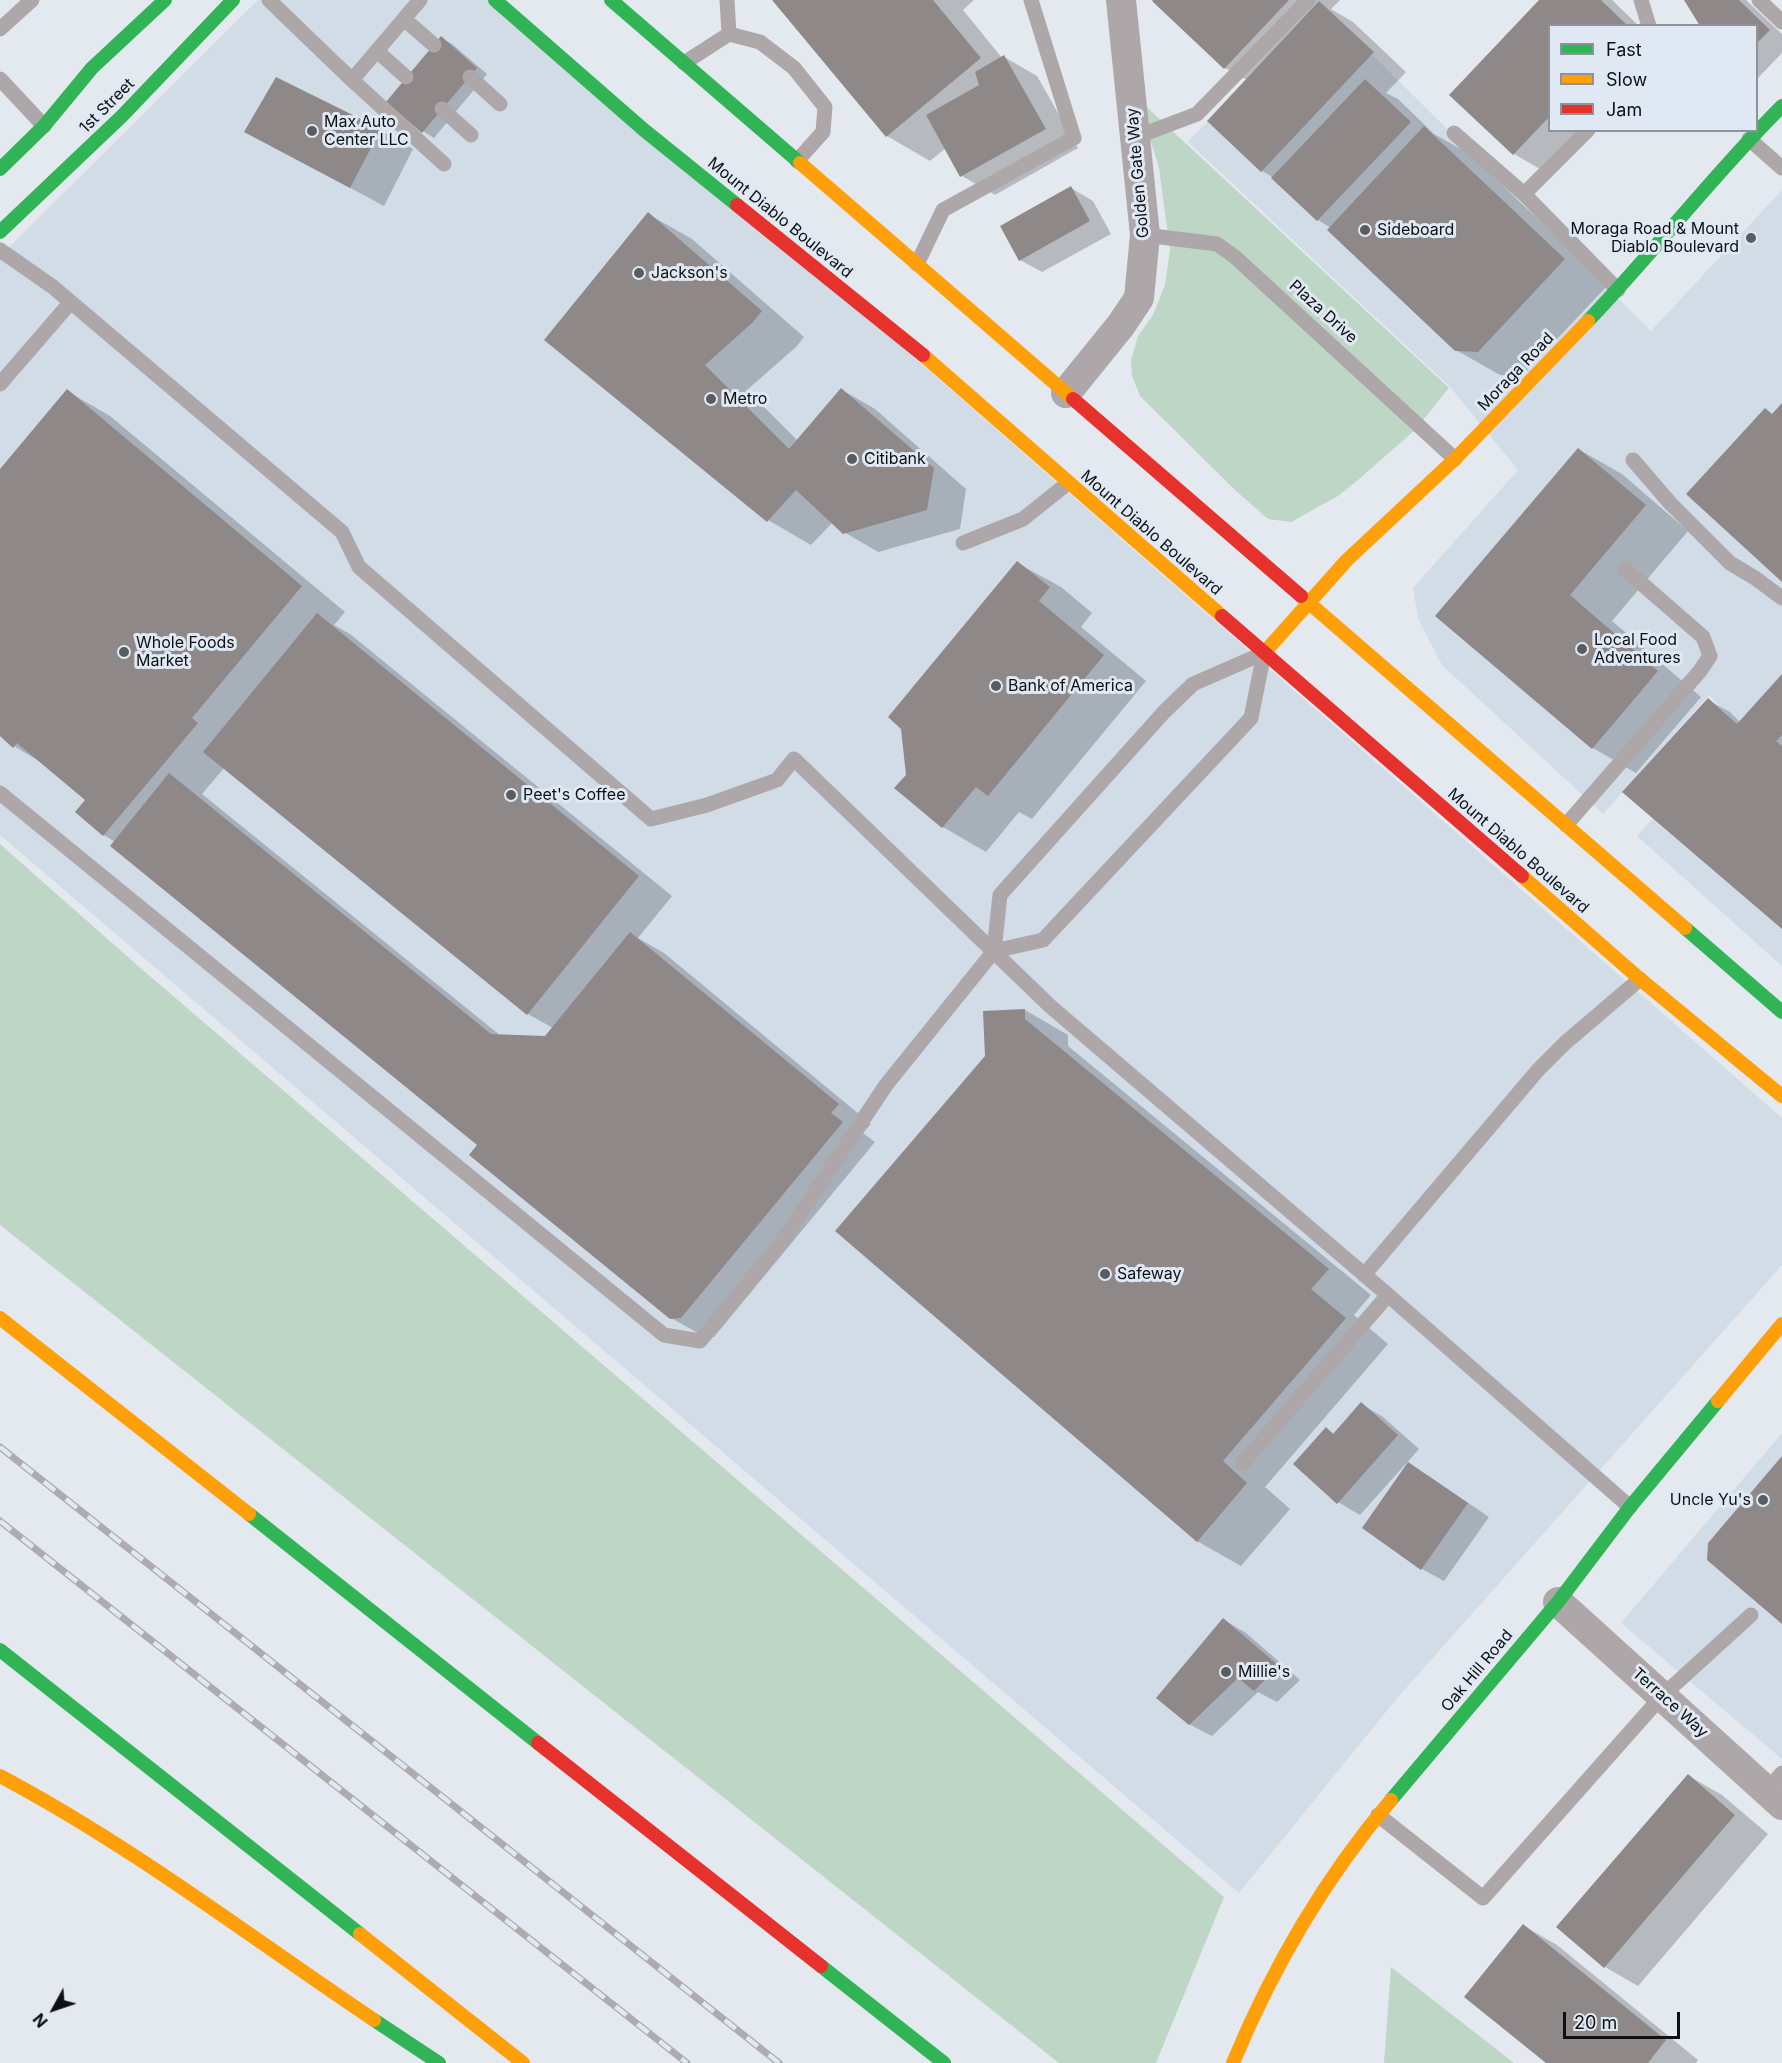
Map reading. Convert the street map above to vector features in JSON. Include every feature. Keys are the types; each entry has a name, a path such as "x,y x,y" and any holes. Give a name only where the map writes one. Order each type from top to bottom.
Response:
{"main road":[{"name":"1st Street","path":"0,169 44,126 92,68 165,0"},
{"name":"1st Street","path":"0,232 122,116 233,0"},
{"name":"Mount Diablo Boulevard","path":"495,0 644,130 944,372 1068,483 1640,979 1782,1096"},
{"path":"611,0 1782,1012"},
{"name":"Moraga Road","path":"1758,130 1782,106"},
{"path":"42,144 44,126"},
{"name":"Moraga Road","path":"1264,653 1347,560 1455,459 1618,290 1756,132"},
{"path":"0,232 9,201"},
{"path":"0,1318 944,2063"},
{"name":"Oak Hill Road","path":"1233,2063 1251,2020 1288,1948 1329,1883 1378,1815 1558,1602 1630,1507 1782,1324"},
{"path":"0,1650 523,2063"},
{"path":"0,1776 50,1803 113,1842 439,2063"}],"street":[{"name":"Golden Gate Way","path":"1066,393 1121,325 1139,298 1145,235 1120,0"},
{"name":"Terrace Way","path":"1558,1602 1662,1696 1777,1789"}],"lane":[{"path":"0,29 32,0"},
{"path":"269,0 444,164"},
{"path":"352,80 420,0"},
{"path":"728,0 729,34"},
{"path":"916,264 943,210 1074,138 1031,0"},
{"path":"1136,137 1197,114 1308,0"},
{"path":"1641,0 1648,24"},
{"path":"1759,0 1782,22"},
{"path":"404,19 434,45"},
{"path":"684,63 729,34 760,42 794,68 825,106 823,132 797,161"},
{"path":"376,51 406,77"},
{"path":"470,77 500,104"},
{"path":"0,79 44,126"},
{"path":"442,109 471,135"},
{"path":"1524,194 1586,132"},
{"path":"1734,132 1782,168"},
{"path":"1454,133 1524,194 1618,290"},
{"name":"Plaza Drive","path":"1145,235 1217,244 1235,257 1455,459"},
{"path":"0,250 53,287 342,532 359,567 651,819 707,805 777,780 794,759 1050,1006 1388,1295 1630,1507"},
{"path":"0,384 70,303"},
{"path":"1633,460 1670,503 1730,563 1782,598"},
{"path":"963,543 1023,519 1068,483"},
{"path":"1566,825 1700,671 1710,656 1703,637 1625,569"},
{"path":"994,951 1043,940 1251,718 1264,653"},
{"path":"0,793 664,1335 700,1341 781,1243 886,1085 994,951 1000,895 1156,720 1193,684 1264,653"},
{"path":"1364,1275 1538,1070 1565,1043 1640,979"},
{"path":"1243,1464 1388,1295"},
{"path":"1378,1815 1483,1898 1662,1696 1751,1615"}],"shaded area":[{"path":"258,0 506,0 1782,1118 1782,1265 1398,1697 1239,1893 0,835 0,256"},
{"path":"1320,3 1651,331 1782,190 1782,966 1637,836 1737,725 1709,695 1603,814 1442,665 1418,618 1413,588 1518,470 1450,387 1188,142"},
{"path":"1782,1433 1782,1759 1621,1623"}],"green space":[{"path":"1138,99 1449,388 1415,430 1358,480 1338,496 1291,522 1268,519 1235,490 1140,396 1132,376 1131,360 1138,336 1153,315 1165,285 1170,250 1159,168"},
{"path":"0,844 137,965 1224,1897 1156,2063 1059,2063 0,1225"},
{"path":"1391,1967 1514,2063 1384,2063"}],"building":[{"path":"772,0 933,0 981,58 886,137"},
{"path":"1153,0 1289,0 1224,69"},
{"path":"1539,0 1601,0 1626,24 1548,24 1548,118 1513,155 1449,95"},
{"path":"1684,0 1739,0 1770,30 1758,42 1758,24 1699,24"},
{"path":"1319,1 1374,52 1261,172 1207,121"},
{"path":"441,36 477,68 422,133 386,102"},
{"path":"1004,55 1046,129 960,177 926,115 979,85 975,72"},
{"name":"Max Auto Center LLC","path":"276,77 381,129 350,188 244,132"},
{"path":"1365,79 1411,122 1317,221 1271,178"},
{"path":"1424,126 1565,259 1478,352 1455,351 1327,230"},
{"path":"1071,186 1090,221 1019,261 1000,226"},
{"path":"648,212 762,311 752,323 705,365 789,449 841,388 934,468 927,510 843,534 796,490 767,522 544,340"},
{"name":"Whole Foods Market","path":"67,389 302,586 192,718 198,723 103,836 75,812 85,800 17,743 13,748 0,736 0,469"},
{"path":"1782,403 1782,582 1686,494 1765,408 1772,414"},
{"path":"1578,448 1646,505 1570,595 1658,671 1592,749 1435,616"},
{"name":"Bank of America","path":"1017,561 1050,587 1039,601 1104,655 988,796 976,787 942,828 894,788 906,775 901,729 888,717"},
{"path":"317,613 639,876 527,1015 203,752"},
{"path":"1782,674 1782,735 1776,741 1782,746 1782,929 1622,792 1708,698 1737,724"},
{"path":"169,773 491,1034 545,1036 630,932 839,1104 831,1113 843,1122 681,1318 670,1319 469,1155 477,1145 110,846"},
{"name":"Safeway","path":"1025,1009 1025,1019 1329,1269 1311,1289 1346,1318 1223,1461 1247,1483 1197,1542 835,1231 985,1056 983,1011"},
{"path":"1361,1402 1398,1435 1337,1504 1293,1464 1326,1427 1333,1434"},
{"name":"Uncle Yu's","path":"1782,1456 1782,1624 1707,1560 1708,1543"},
{"path":"1408,1462 1468,1503 1421,1570 1362,1528"},
{"name":"Millie's","path":"1223,1618 1279,1666 1254,1691 1238,1678 1189,1725 1156,1698"},
{"path":"1688,1774 1735,1815 1604,1968 1556,1927"},
{"path":"1523,1924 1666,2040 1648,2063 1546,2063 1464,1997"}],"railway":[{"path":"0,1447 779,2063"},
{"path":"0,1521 687,2063"}],"traffic: fast":[{"path":"0,169 44,126 92,68 165,0"},
{"path":"0,232 122,116 233,0"},
{"path":"495,0 644,130 737,205"},
{"path":"611,0 800,163"},
{"path":"1758,131 1782,106"},
{"path":"1588,321 1757,132"},
{"path":"1685,928 1782,1012"},
{"path":"1391,1800 1558,1602 1630,1507 1718,1401"},
{"path":"249,1514 538,1743"},
{"path":"0,1650 360,1934"},
{"path":"821,1966 944,2063"},
{"path":"374,2020 439,2063"}],"traffic: slow":[{"path":"800,163 1073,399"},
{"path":"1264,653 1347,560 1455,459 1588,321"},
{"path":"923,355 1222,616"},
{"path":"1301,596 1685,928"},
{"path":"1522,876 1640,979 1782,1096"},
{"path":"0,1318 249,1514"},
{"path":"1718,1401 1782,1324"},
{"path":"0,1776 49,1803 144,1862 374,2020"},
{"path":"1233,2063 1265,1993 1302,1925 1344,1861 1391,1800"},
{"path":"360,1934 523,2063"}],"traffic: jam":[{"path":"737,205 923,355"},
{"path":"1073,399 1301,596"},
{"path":"1222,616 1522,876"},
{"path":"538,1743 821,1966"}],"place":[{"name":"Max Auto Center LLC","path":"312,131"},
{"name":"Sideboard","path":"1365,230"},
{"name":"Moraga Road & Mount Diablo Boulevard","path":"1751,238"},
{"name":"Jackson's","path":"639,273"},
{"name":"Metro","path":"711,399"},
{"name":"Citibank","path":"852,459"},
{"name":"Local Food Adventures","path":"1582,649"},
{"name":"Whole Foods Market","path":"124,652"},
{"name":"Bank of America","path":"996,686"},
{"name":"Peet's Coffee","path":"511,795"},
{"name":"Safeway","path":"1105,1274"},
{"name":"Uncle Yu's","path":"1763,1500"},
{"name":"Millie's","path":"1226,1672"}]}
